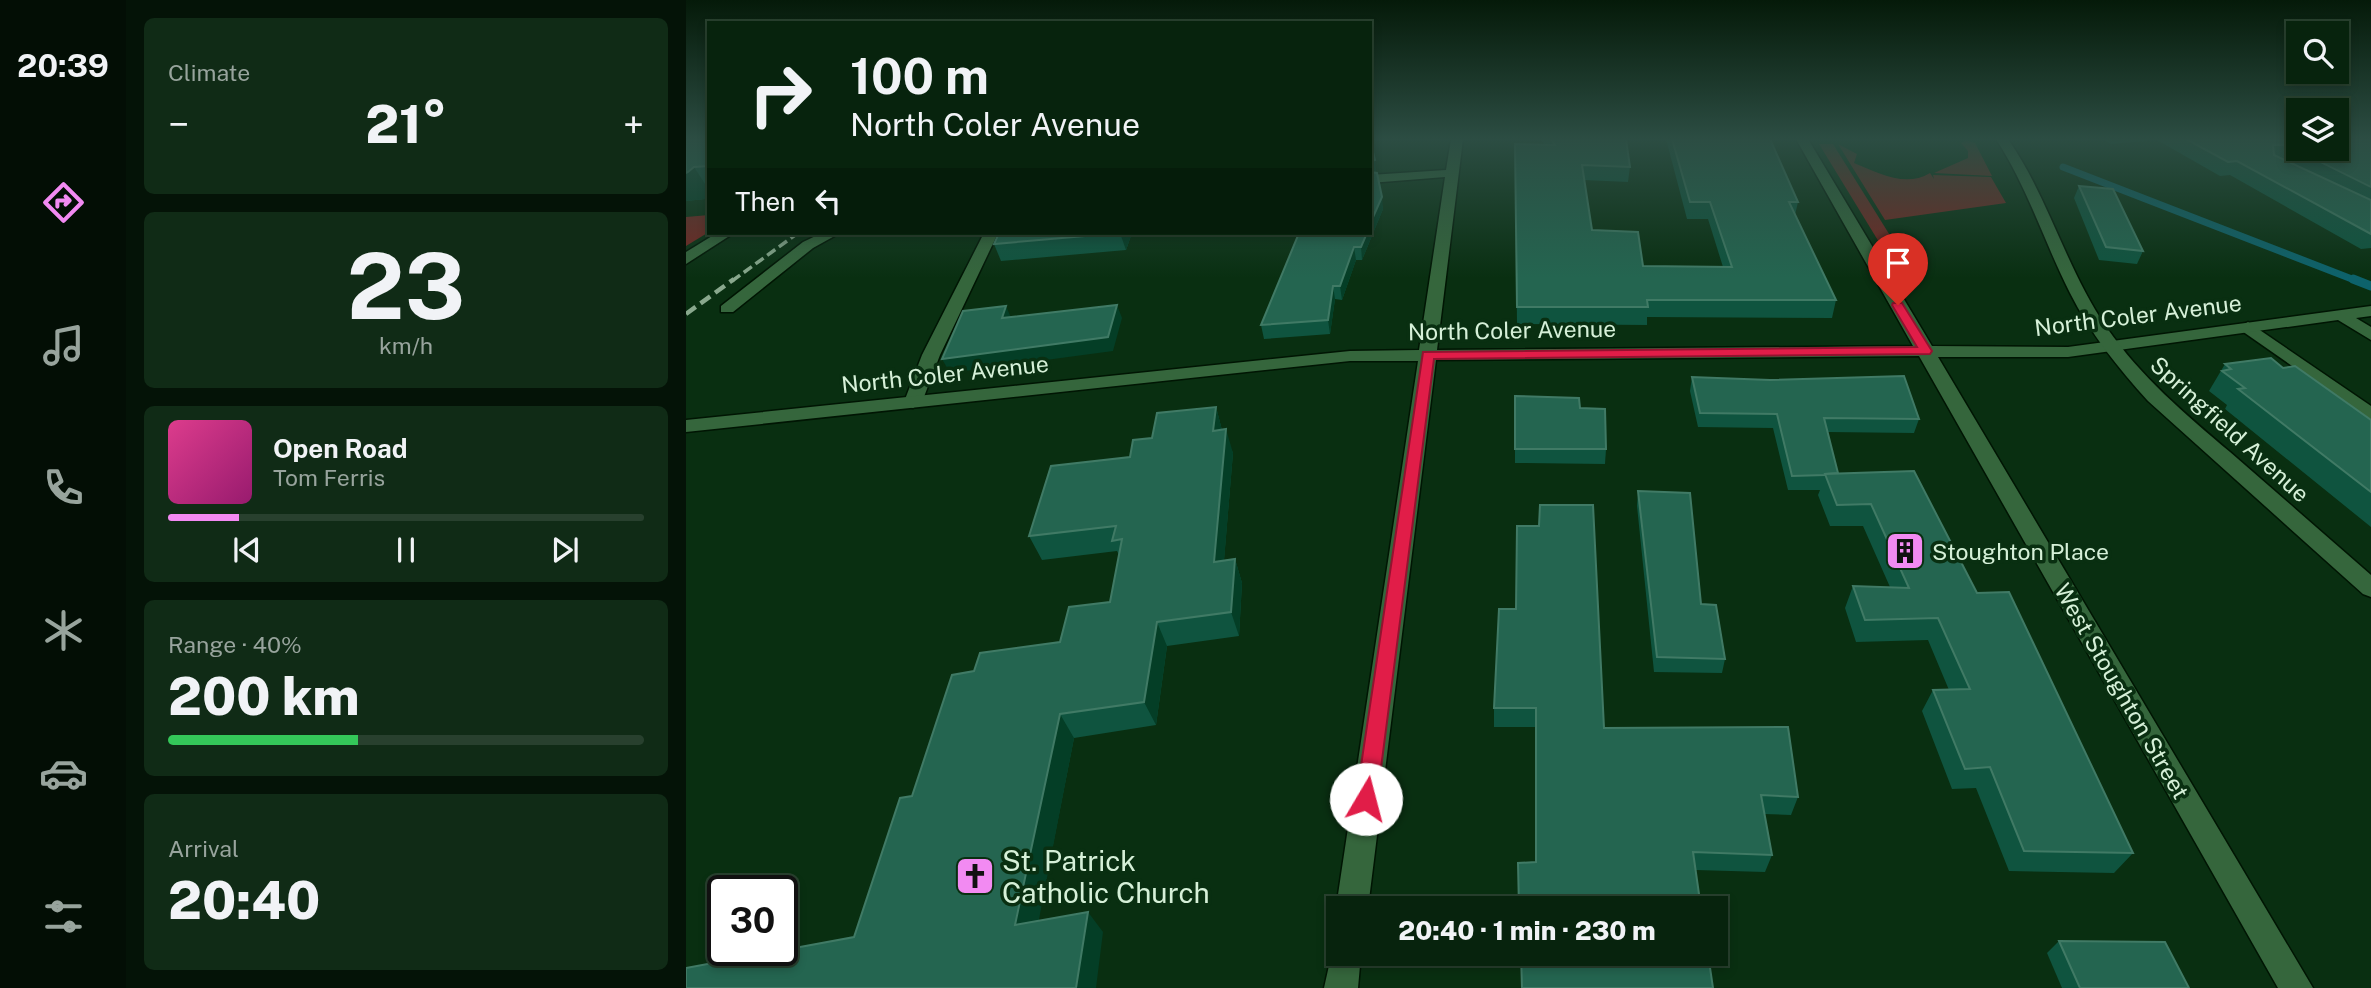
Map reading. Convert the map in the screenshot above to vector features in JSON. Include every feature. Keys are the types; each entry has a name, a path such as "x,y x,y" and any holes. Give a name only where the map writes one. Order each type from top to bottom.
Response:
{"street":[{"path":"1354,896 1451,185"},
{"name":"West Stoughton Street","path":"1829,185 2296,988"},
{"name":"Springfield Avenue","path":"2031,185 2040,200 2071,281 2112,347 2155,397 2371,588"},
{"path":"686,259 724,235"},
{"path":"727,309 808,245 829,235"},
{"path":"913,402 931,355 990,235"},
{"name":"North Coler Avenue","path":"686,426 1350,356 2068,352 2371,310"},
{"path":"2339,314 2371,335"},
{"path":"2248,327 2371,415"},
{"path":"1341,988 1344,966"}],"shaded area":[{"path":"1844,185 1859,185 1896,245 1882,247"},
{"path":"1863,185 1996,185 2006,203 1885,220"},
{"path":"707,215 707,233 686,246 686,217"}],"building":[{"path":"1372,185 1380,185 1382,197 1372,220"},
{"path":"1516,185 1585,185 1592,230 1638,232 1643,266 1732,267 1710,202 1690,202 1685,185 1790,185 1798,202 1789,202 1836,300 1647,300 1648,307 1517,307"},
{"path":"2281,185 2339,185 2371,200 2371,234"},
{"path":"2079,186 2113,189 2143,251 2106,247"},
{"path":"998,235 1097,235 994,244"},
{"path":"1298,235 1366,235 1361,247 1354,247 1340,286 1333,286 1328,320 1261,325"},
{"path":"1117,305 1108,337 942,359 963,311 1006,306 1002,318"},
{"path":"2271,358 2283,368 2295,366 2371,420 2371,492 2238,389 2245,388 2222,371 2231,369 2225,364"},
{"path":"1904,376 1919,419 1824,418 1838,473 1792,476 1777,414 1700,413 1692,377 1770,380"},
{"path":"1515,396 1579,398 1580,408 1605,409 1606,449 1515,449"},
{"path":"1216,407 1213,431 1226,429 1214,562 1235,559 1231,612 1157,622 1144,702 1060,714 1015,925 1088,912 1076,988 686,988 686,968 707,964 798,966 798,947 854,937 900,798 912,796 952,675 974,671 980,653 1060,642 1069,607 1110,602 1122,539 1112,541 1116,526 1029,536 1051,466 1130,457 1133,440 1152,438 1157,413"},
{"path":"1914,471 1977,593 2009,592 2133,853 2024,851 1990,767 1965,769 1933,690 1970,689 1938,618 1865,620 1853,586 1909,588 1871,504 1837,505 1825,474"},
{"path":"1638,491 1690,493 1701,604 1716,605 1725,659 1657,657"},
{"path":"1540,505 1593,505 1604,728 1788,727 1798,797 1761,795 1772,855 1693,852 1699,896 1519,896 1518,863 1536,862 1536,708 1494,708 1499,609 1516,609 1517,526 1539,526"},
{"path":"2059,941 2165,942 2189,988 2080,988"},
{"path":"1521,966 1710,966 1713,988 1522,988"}],"waterway":[{"path":"2110,185 2357,281"},
{"path":"2353,279 2371,286"}],"railway":[{"path":"732,281 795,235"},
{"path":"686,314 734,279"}],"place":[{"name":"Stoughton Place","path":"1905,551"},
{"name":"St. Patrick Catholic Church","path":"975,876"}],"route":[{"path":"1366,799 1428,355 1926,351 1898,305"}]}
